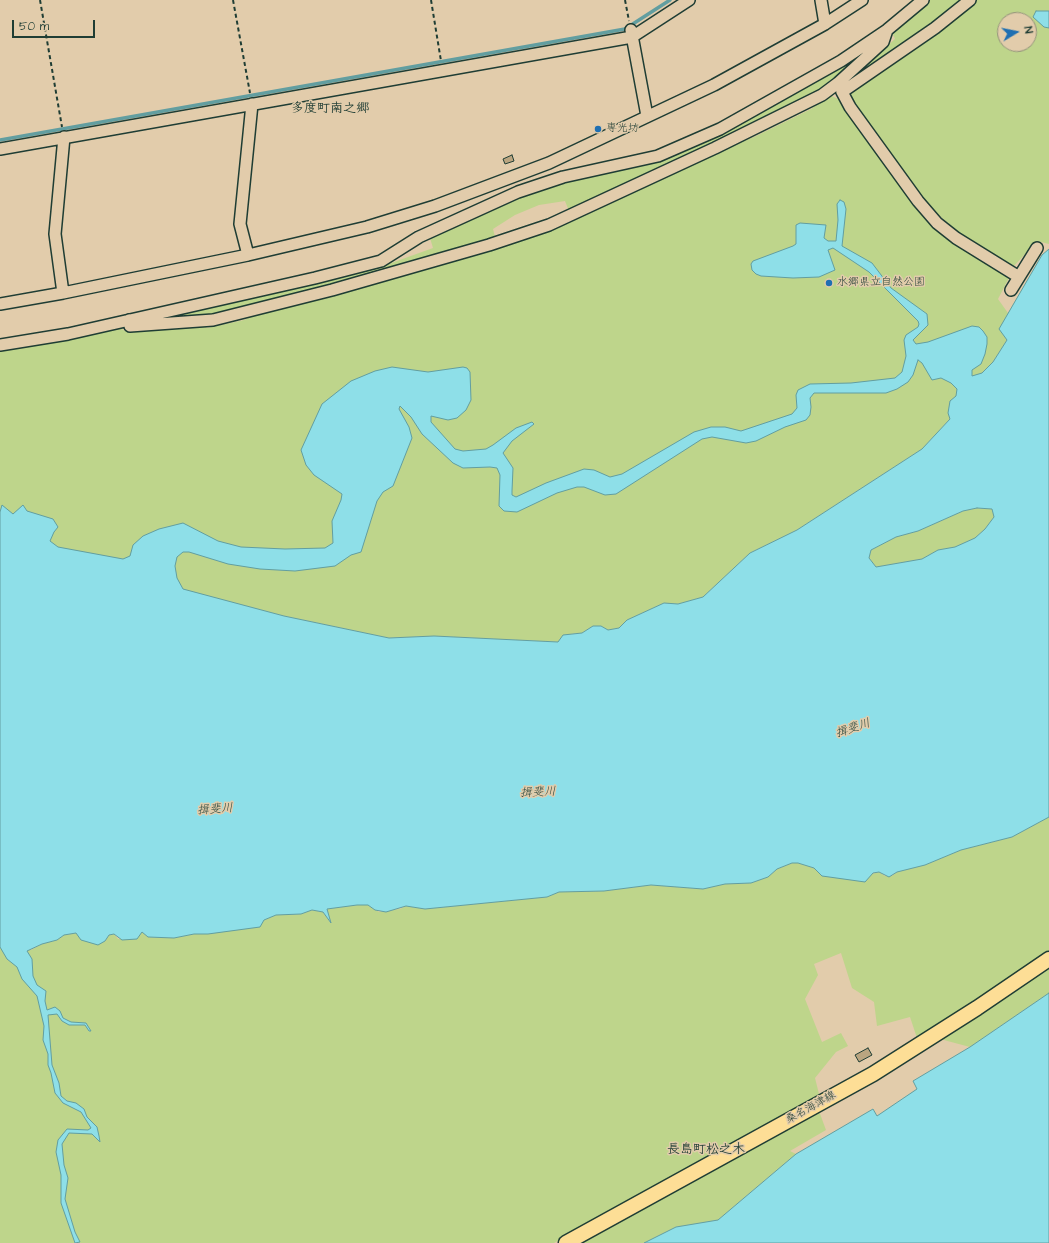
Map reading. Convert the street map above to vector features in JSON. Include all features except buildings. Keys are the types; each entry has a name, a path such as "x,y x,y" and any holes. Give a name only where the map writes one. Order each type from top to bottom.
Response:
{"main road":[{"name":"桑名海津線","path":"566,1243 873,1074 977,1008 1049,959"}],"street":[{"path":"0,149 252,104 631,29 689,0"},
{"path":"821,0 825,24"},
{"path":"0,304 63,293 248,255 366,226 435,206 549,163 714,85 825,24 862,0"},
{"path":"0,345 68,334 307,280 381,261 419,237 518,192 563,177 658,156 720,129 840,61 887,30 923,0"},
{"path":"129,320 130,326 213,320 332,290 489,245 550,225 722,145 822,94 840,87 935,28 970,0"},
{"path":"631,29 647,116"},
{"path":"840,87 883,42 887,30"},
{"path":"840,87 850,107 913,195 937,223 956,238 1019,276"},
{"path":"248,255 240,224 252,104"},
{"path":"63,293 55,234 64,137"},
{"path":"1011,290 1037,248"}],"path":[{"path":"40,0 62,124"},
{"path":"234,0 250,90"},
{"path":"431,0 441,57"},
{"path":"625,0 631,29"}],"green space":[{"path":"930,0 1049,0 1049,244 1037,241 1014,266 987,253 967,240 922,200 850,100 845,83 895,39 892,32"},
{"path":"876,44 863,59 807,99 569,211 565,201 539,205 515,215 493,229 495,237 421,260 335,285 213,316 148,320 383,266 433,248 430,238 460,222 533,191 562,182 628,166 645,166 662,159"},
{"path":"830,95 840,100 915,203 1010,276 998,299 1008,313 1042,255 1049,249 1007,340 993,362 950,419 922,449 797,530 750,553 703,597 678,604 664,603 627,620 619,628 608,630 601,626 593,626 582,633 571,634 558,642 434,636 389,638 284,616 0,543 0,351 117,326 125,331 202,324 207,328 244,320 257,314 459,259 695,159 754,137 811,109"},
{"path":"977,508 992,509 994,517 985,529 975,538 956,547 938,550 922,559 876,567 869,558 871,550 896,537 918,531 963,511"},
{"path":"1049,817 1049,952 1022,972 917,1038 910,1017 877,1026 874,1002 852,988 841,953 814,964 818,975 805,999 822,1042 841,1033 848,1046 836,1052 815,1078 820,1098 554,1243 0,1243 0,947 31,950 42,944 57,940 64,935 76,933 105,941 109,935 114,934 118,939 128,939 142,932 148,937 174,938 194,934 208,934 264,920 276,915 301,914 312,910 323,912 330,922 327,909 357,905 368,905 379,912 400,909 406,906 425,909 547,897 559,892 604,891 651,885 703,889 725,884 751,883 768,877 777,869 792,863 798,863 814,868 823,876 869,875 879,872 885,876 892,876 897,872 925,865 961,850 1012,837"},
{"path":"1049,967 1049,993 970,1047 940,1039"},
{"path":"819,1111 826,1130 790,1151 796,1154 718,1220 676,1227 644,1243 579,1243"}],"water":[{"path":"1049,11 1049,28 1044,27 1037,21 1037,12 1036,12"},
{"name":"揖斐川","path":"840,200 844,202 846,209 842,246 872,263 891,288 927,314 928,325 913,340 916,344 928,342 972,326 979,327 983,331 987,337 985,354 981,364 972,370 972,376 982,373 993,362 1007,340 999,329 1042,255 1049,249 1049,817 1012,837 961,850 925,865 897,872 889,877 879,872 873,873 865,882 822,876 814,868 798,863 792,863 777,869 768,877 751,883 725,884 703,889 651,885 604,891 559,892 547,897 425,909 406,906 386,912 375,910 368,905 357,905 327,909 331,923 323,912 312,910 301,914 276,915 264,920 260,927 208,934 194,934 174,938 148,937 142,932 137,939 122,940 114,934 109,935 105,941 98,945 81,940 76,933 64,935 57,940 42,944 27,951 32,959 33,976 37,985 46,991 45,1001 47,1010 55,1007 60,1011 63,1018 71,1022 86,1023 91,1031 89,1031 85,1025 69,1025 62,1021 57,1014 48,1015 52,1065 59,1083 61,1096 67,1101 76,1103 84,1109 87,1117 97,1127 100,1142 92,1134 69,1133 62,1144 64,1165 68,1178 65,1199 75,1232 80,1242 75,1243 61,1203 61,1175 56,1152 58,1140 67,1129 88,1130 91,1128 81,1112 63,1103 55,1093 48,1065 48,1054 43,1040 44,1026 37,996 22,979 17,967 7,959 0,947 0,512 2,505 13,514 23,505 27,511 53,519 58,527 50,541 58,547 123,559 130,556 133,545 143,536 159,529 183,523 218,541 241,547 285,549 325,548 333,543 332,521 342,494 314,475 306,465 301,450 322,404 351,381 375,371 392,367 428,372 463,367 467,368 470,372 471,400 466,410 457,418 448,420 431,416 431,422 455,449 463,451 486,449 516,428 532,422 534,424 512,441 503,453 513,468 512,495 516,497 546,483 584,469 594,470 610,477 622,474 694,432 711,427 725,427 741,431 792,414 797,408 796,395 798,390 810,384 851,383 895,378 902,372 906,356 904,340 906,335 918,327 919,324 918,321 869,272 833,248 828,250 835,270 819,277 793,278 761,276 752,270 751,264 753,261 796,244 796,225 800,223 826,225 824,238 828,241 836,241 838,220 837,204","holes":["918,360 922,363 932,380 941,378 951,383 957,389 956,396 950,401 948,413 950,419 922,449 797,530 750,553 703,597 678,604 664,603 627,620 619,628 608,630 601,626 593,626 582,633 563,635 558,642 434,636 389,638 284,616 183,589 177,578 175,566 177,557 183,552 189,552 228,564 260,569 295,571 335,566 351,555 361,552 377,501 383,492 393,486 412,438 409,427 399,409 400,406 411,417 422,434 453,463 463,468 497,468 500,475 499,506 504,511 517,512 557,493 577,487 584,487 605,495 616,494 702,439 712,437 746,443 756,441 785,427 806,420 810,415 810,398 814,393 886,393 897,389 908,382 913,375","977,508 992,509 994,517 985,529 975,538 955,547 938,550 922,559 876,567 869,558 871,550 896,537 918,531 963,511"]},
{"path":"1049,993 1049,1243 644,1243 676,1227 718,1220 796,1154 873,1109 877,1116 917,1089 913,1081 970,1047"}],"waterway":[{"path":"0,140 625,29 670,0"}],"place":[{"name":"専光坊","path":"598,129"},
{"name":"水郷県立自然公園","path":"829,283"}],"district":[{"name":"多度町南之郷","path":"330,109"},
{"name":"長島町松之木","path":"706,1150"}]}
